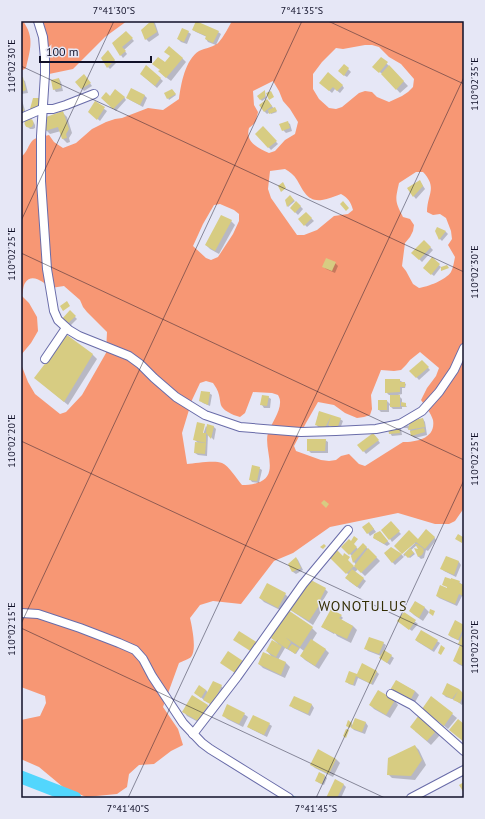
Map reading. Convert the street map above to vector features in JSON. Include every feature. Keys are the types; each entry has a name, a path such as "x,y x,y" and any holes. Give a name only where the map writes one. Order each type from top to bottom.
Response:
{"street":[{"path":"38,21 43,37 46,59 42,109 41,181 47,269 54,311 58,320 68,330 79,336 129,356 140,364 176,397 205,415 240,427 301,432 376,429 400,424 422,410 439,392 454,370 464,348"},
{"path":"21,118 42,109 53,109 94,94"},
{"path":"44,359 66,328"},
{"path":"194,731 237,677 303,584 348,530"},
{"path":"21,613 38,614 80,628 135,650 143,659 152,676 183,723 194,731 210,749 289,798"},
{"path":"391,694 412,705 464,751"},
{"path":"411,798 464,770"}],"shaded area":[{"path":"21,21 23,21 27,27 30,44 26,68 21,71"},
{"path":"42,21 127,21 105,37 73,69 49,74"},
{"path":"232,21 464,21 464,508 455,521 449,524 435,524 398,513 330,527 293,553 274,561 241,604 213,601 200,605 190,618 194,638 193,654 190,658 179,663 163,707 178,729 183,745 171,751 154,764 139,765 129,774 127,787 117,794 86,797 63,787 39,767 21,759 21,720 40,716 46,703 45,696 21,687 21,364 28,382 35,394 60,414 66,412 82,395 106,353 107,332 87,312 80,300 64,286 51,288 42,281 31,278 24,284 22,296 29,303 37,317 38,331 31,343 21,355 21,157 33,140 39,137 49,135 54,142 63,148 76,143 92,129 106,122 122,118 148,108 163,110 179,99 184,73 190,60 199,51 217,44 223,37","holes":["365,45 379,47 389,57 401,64 414,79 413,87 402,96 389,102 377,97 372,92 365,91 359,93 342,107 336,109 329,108 319,99 313,89 313,74 322,62 336,48 343,49","273,81 283,101 298,122 295,134 285,140 275,151 269,153 261,149 253,144 249,137 249,128 255,122 258,112 254,105 253,91","285,169 295,177 309,197 322,200 341,194 349,200 353,210 348,214 334,216 317,230 304,235 297,235 271,198 268,189 270,171","416,172 423,172 430,182 431,191 427,212 433,215 440,214 446,218 451,231 452,239 448,245 455,257 452,270 449,275 436,283 419,288 413,284 402,266 405,243 410,237 414,225 410,219 403,217 398,207 396,197 399,183","220,204 234,210 239,214 239,221 233,234 218,257 211,260 206,258 193,246 214,205","420,352 439,368 436,376 427,388 421,400 433,420 432,431 429,435 419,440 403,442 365,466 359,464 349,454 341,456 336,460 329,461 321,460 296,451 294,446 318,402 334,405 345,413 357,418 370,415 372,409 371,395 381,370 401,370","206,381 213,383 218,391 223,408 240,417 245,413 253,392 272,393 278,395 280,405 268,433 267,439 270,468 264,479 255,484 242,485 230,470 222,463 210,462 187,464 182,433 192,400 200,383"]}],"building":[{"path":"153,21 157,32 145,40 141,30"},
{"path":"196,21 219,31 213,43 205,39 206,36 192,30"},
{"path":"182,28 189,31 184,42 177,39"},
{"path":"126,31 133,38 122,47 126,51 120,56 112,43"},
{"path":"169,46 183,58 166,78 158,71 160,70 152,64 158,57 165,62 170,56 164,52"},
{"path":"108,50 115,60 107,68 101,58"},
{"path":"381,57 388,62 379,73 372,67"},
{"path":"344,64 349,68 344,76 338,71"},
{"path":"146,65 161,78 155,86 140,74"},
{"path":"389,65 404,81 396,90 381,74"},
{"path":"328,72 343,85 337,91 333,87 329,91 319,83"},
{"path":"84,74 91,83 81,89 75,82"},
{"path":"23,77 26,90 21,92 21,78"},
{"path":"59,78 61,88 53,90 51,80"},
{"path":"131,88 145,95 140,105 126,98"},
{"path":"115,89 125,97 113,109 101,98 106,92 110,96"},
{"path":"172,89 176,94 167,99 164,93"},
{"path":"265,90 265,97 260,100 257,96"},
{"path":"271,91 274,97 269,100 266,93"},
{"path":"33,98 42,98 38,110 30,109"},
{"path":"267,99 272,106 264,112 259,105"},
{"path":"21,101 24,111 21,112"},
{"path":"95,101 105,107 97,120 88,112"},
{"path":"275,107 277,111 269,114 268,110"},
{"path":"63,111 69,129 66,134 67,138 62,139 58,127 45,131 46,117"},
{"path":"29,118 34,123 29,128 24,123"},
{"path":"288,121 290,128 282,131 279,124"},
{"path":"263,126 277,141 268,148 255,134"},
{"path":"420,180 423,186 413,197 407,188"},
{"path":"283,182 286,188 281,192 278,186"},
{"path":"290,195 294,200 287,207 285,200"},
{"path":"296,201 301,206 295,213 290,208"},
{"path":"343,201 349,208 346,211 340,204"},
{"path":"306,212 312,218 304,226 298,219"},
{"path":"221,215 232,220 215,251 205,245"},
{"path":"437,227 446,231 439,240 435,231"},
{"path":"424,240 431,247 419,260 411,253"},
{"path":"432,257 440,264 431,275 423,268"},
{"path":"326,258 336,262 332,271 322,267"},
{"path":"447,265 449,268 441,271 441,267"},
{"path":"67,301 70,306 63,311 60,306"},
{"path":"70,310 76,316 66,325 61,320"},
{"path":"67,335 93,354 64,402 34,378"},
{"path":"422,360 429,367 416,378 409,371"},
{"path":"385,379 400,379 400,392 385,393"},
{"path":"400,382 405,382 405,387 400,387"},
{"path":"201,391 210,392 208,405 199,401"},
{"path":"262,395 269,396 267,406 260,405"},
{"path":"390,395 400,395 400,407 390,407"},
{"path":"378,400 387,400 387,410 378,410"},
{"path":"401,402 406,403 406,407 401,406"},
{"path":"319,411 341,418 337,429 328,425 331,416 325,428 315,425"},
{"path":"423,418 425,427 408,430 410,421"},
{"path":"197,422 205,424 203,433 206,433 206,443 193,440"},
{"path":"207,424 214,426 211,439 206,433"},
{"path":"399,425 400,433 389,434 388,427"},
{"path":"424,428 425,432 411,436 410,431"},
{"path":"373,433 379,440 363,452 357,445"},
{"path":"307,439 326,439 325,451 307,451"},
{"path":"195,442 206,443 205,454 194,453"},
{"path":"252,465 260,467 257,481 249,480"},
{"path":"324,500 329,504 326,508 321,503"},
{"path":"391,521 400,531 389,540 381,530"},
{"path":"369,522 374,529 367,534 362,527"},
{"path":"426,529 435,537 425,549 416,542 402,554 394,546 409,530 418,539"},
{"path":"380,531 388,541 384,544 373,538 374,534"},
{"path":"458,534 463,537 462,543 455,539"},
{"path":"354,536 358,539 354,544 357,547 349,555 341,547 349,539 351,541"},
{"path":"363,543 367,547 353,563 351,556"},
{"path":"324,544 326,546 323,549 320,547"},
{"path":"415,544 424,549 422,555 418,557 414,548 418,549"},
{"path":"391,547 402,554 392,563 384,553"},
{"path":"368,548 377,557 361,573 354,566"},
{"path":"410,548 414,553 408,558 404,554"},
{"path":"336,549 343,556 344,553 350,557 348,560 354,566 346,574 329,557"},
{"path":"446,556 459,561 454,575 440,569"},
{"path":"296,557 301,568 292,572 288,564"},
{"path":"352,569 364,578 357,587 345,578"},
{"path":"445,577 460,581 459,583 464,585 463,596 459,594 455,604 436,596 440,585 447,588 442,585"},
{"path":"309,579 326,588 320,600 322,601 309,621 290,610"},
{"path":"267,583 286,593 278,608 259,598"},
{"path":"415,601 425,607 419,618 409,611"},
{"path":"331,609 342,615 339,618 353,626 347,639 321,627"},
{"path":"430,609 435,611 433,616 429,613"},
{"path":"288,610 313,627 300,647 285,637 291,642 287,649 271,638 274,630"},
{"path":"404,612 416,620 409,630 397,621"},
{"path":"455,620 464,625 458,640 448,635"},
{"path":"421,630 438,640 432,650 415,640"},
{"path":"239,631 258,643 252,652 233,640"},
{"path":"464,631 464,646 458,644"},
{"path":"369,637 384,642 379,654 364,649"},
{"path":"311,639 326,649 315,666 300,656"},
{"path":"272,640 282,646 276,657 266,651"},
{"path":"292,644 299,648 295,654 288,649"},
{"path":"441,645 445,648 441,655 438,653"},
{"path":"460,645 464,647 464,666 453,661"},
{"path":"384,650 392,655 387,663 379,658"},
{"path":"228,651 243,661 235,673 220,663"},
{"path":"263,652 286,662 281,675 258,664"},
{"path":"362,663 377,671 371,684 356,676 353,685 345,682 349,671 357,674"},
{"path":"396,680 415,691 410,701 390,690"},
{"path":"213,681 222,685 212,705 203,700"},
{"path":"447,683 459,689 464,694 460,703 453,700 458,691 452,699 442,694"},
{"path":"199,685 206,690 201,698 194,693"},
{"path":"378,690 395,700 386,715 369,705"},
{"path":"192,695 208,705 198,721 182,712"},
{"path":"294,696 312,704 308,714 289,706"},
{"path":"431,696 453,713 444,726 422,709"},
{"path":"227,704 245,713 239,724 222,716"},
{"path":"253,715 270,723 264,735 247,727"},
{"path":"419,715 437,730 427,741 410,727"},
{"path":"355,718 366,722 362,732 351,728"},
{"path":"458,719 464,724 464,742 449,730"},
{"path":"348,720 352,723 350,728 346,726"},
{"path":"346,729 349,730 346,738 343,736"},
{"path":"415,745 422,760 411,776 387,775 388,758"},
{"path":"318,749 336,759 329,774 310,765"},
{"path":"319,772 325,775 322,784 315,781"},
{"path":"335,779 344,784 337,798 326,798"},
{"path":"464,782 464,793 459,785"}],"waterway":[{"path":"21,777 75,798"},
{"path":"291,796 296,798"}],"district":[{"name":"WONOTULUS","path":"363,606"}]}
